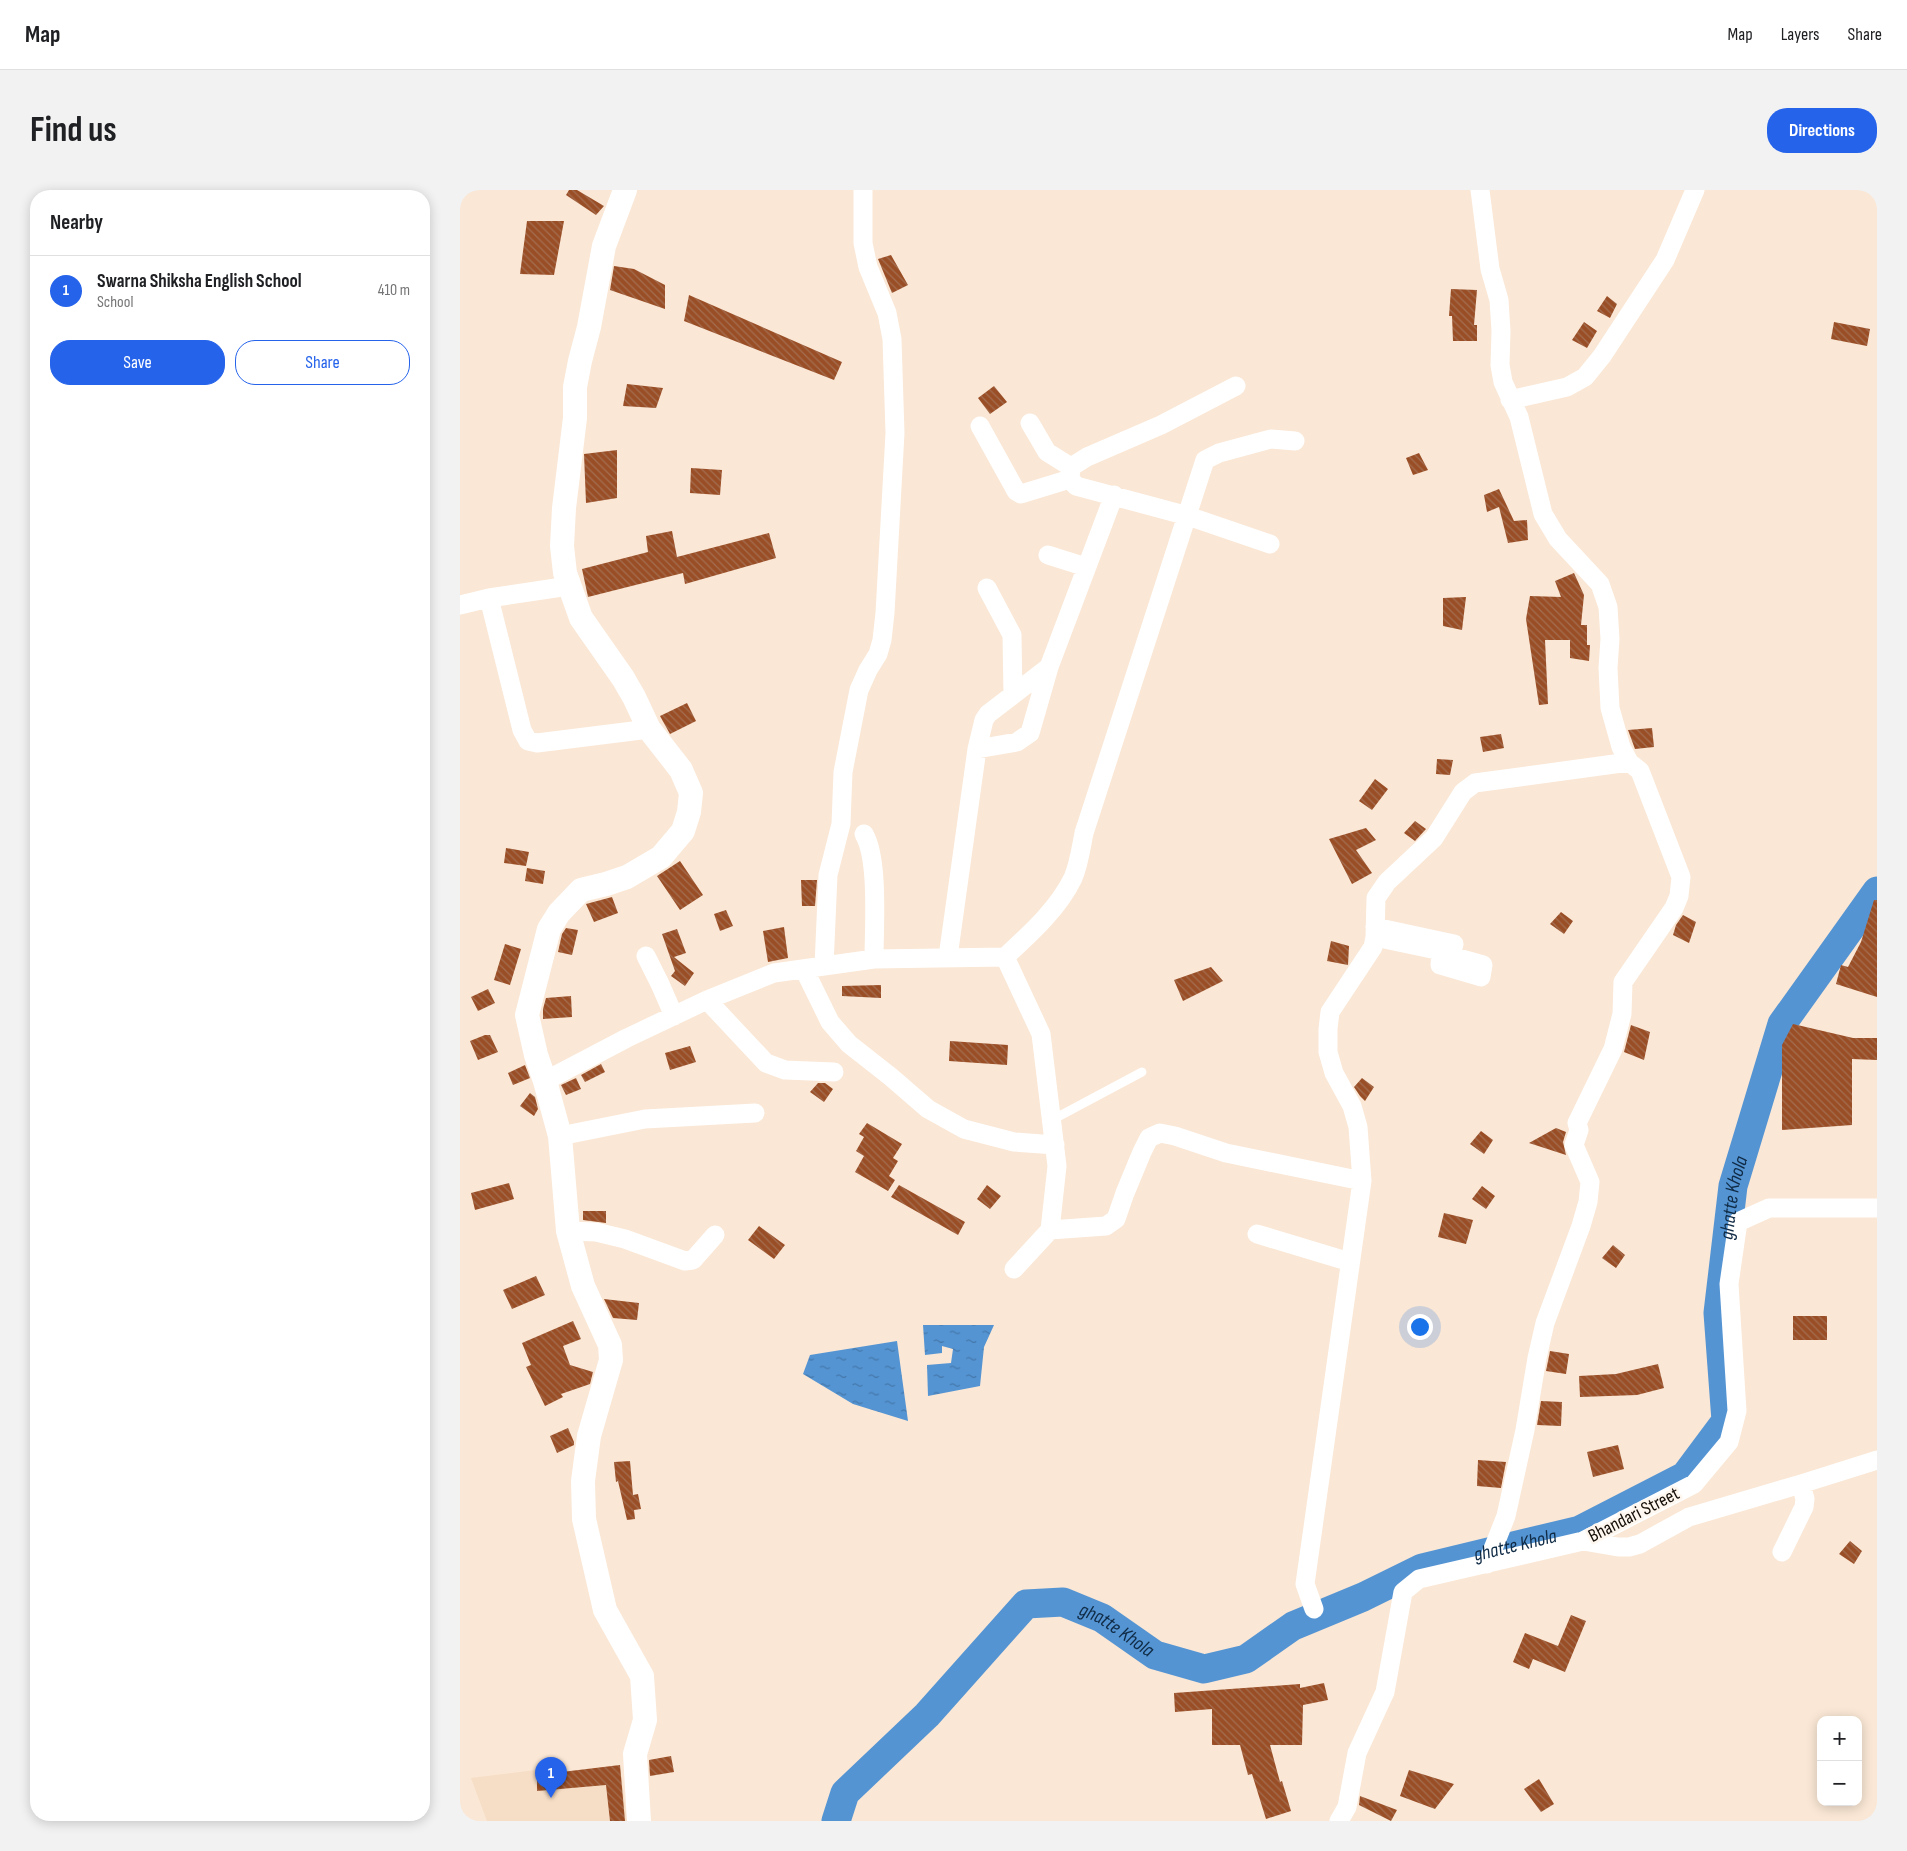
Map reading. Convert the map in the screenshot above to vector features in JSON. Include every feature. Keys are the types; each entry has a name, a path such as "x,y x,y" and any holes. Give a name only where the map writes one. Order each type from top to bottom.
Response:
{"street":[{"path":"625,190 604,246 589,327 575,387 575,418 564,508 562,546 564,573 581,618 630,691 649,729 681,770 690,793 689,812 683,831 661,857 627,876 606,884 581,890 559,913 549,928 527,1016 536,1055 560,1136 568,1231 584,1286 610,1346 611,1360 589,1436 582,1481 584,1519 605,1610 642,1676 645,1720 636,1754 639,1821"},
{"path":"824,966 828,876 841,824 843,772 859,690 878,654 883,631 895,433 892,339 887,313 868,266 863,243 863,190"},
{"path":"1480,190 1490,269 1499,300 1501,331 1500,365 1503,382 1518,417 1544,514 1558,539 1600,584 1608,607 1610,708 1620,744 1629,762 1640,771 1681,877 1679,896 1674,908 1623,982 1622,1014 1613,1049 1577,1123 1579,1130 1574,1145 1590,1182 1588,1202 1545,1323 1525,1430 1506,1516 1487,1564"},
{"path":"1510,400 1567,387 1585,378 1602,356 1665,260 1695,190"},
{"path":"980,426 1016,491 1021,494 1071,473 1087,457 1161,425 1236,386"},
{"path":"1030,423 1047,452 1071,473 1076,486 1188,516 1270,544"},
{"path":"545,1081 707,1000 774,973 874,959 1006,957 1028,936 1060,900 1073,877 1084,833 1206,460 1219,453 1271,439 1295,441"},
{"path":"977,749 1017,742 1030,732 1049,667 1114,495"},
{"path":"1048,555 1086,568"},
{"path":"460,605 489,598 569,586"},
{"path":"987,588 1012,634 1013,694"},
{"path":"489,598 522,730 528,741 537,743 649,729"},
{"path":"948,957 977,749 984,720 995,708 1049,667"},
{"path":"1314,1609 1305,1584 1362,1181 1358,1127 1352,1106 1334,1073 1328,1052 1330,1012 1373,946 1376,898 1387,882 1434,838 1463,792 1475,783 1629,762"},
{"path":"864,834 869,842 873,860 874,959"},
{"path":"1375,932 1454,944 1452,956 1483,965 1481,978 1440,965 1441,951 1375,932"},
{"path":"646,956 674,1016"},
{"path":"1006,957 1041,1034 1058,1166 1050,1230 1014,1269"},
{"path":"804,969 830,1022 836,1030 849,1044 928,1109 964,1129 1014,1142 1055,1146"},
{"path":"707,1000 766,1063 785,1070 834,1072"},
{"path":"560,1136 645,1119 755,1113"},
{"path":"1050,1230 1106,1226 1116,1219 1124,1193 1142,1152 1150,1138 1160,1133 1226,1153 1362,1181"},
{"name":"Bhandari Street","path":"1339,1821 1346,1807 1357,1753 1385,1692 1403,1592 1419,1580 1583,1542 1694,1484 1729,1442 1737,1412 1729,1284 1738,1222 1769,1208 1877,1208"},
{"path":"568,1231 596,1232 625,1239 684,1261 693,1260 715,1235"},
{"path":"1257,1234 1350,1262"},
{"path":"1583,1542 1618,1547 1640,1544 1689,1517 1877,1460"},
{"path":"1782,1552 1804,1507 1805,1499 1801,1484"}],"lane":[{"path":"1052,1120 1142,1072"}],"shaded area":[{"path":"620,1765 627,1821 487,1821 471,1778 536,1770 538,1775"}],"water":[{"path":"923,1325 994,1325 984,1347 980,1386 928,1396 927,1365 951,1363 953,1349 942,1346 942,1353 925,1355"},
{"path":"897,1341 908,1421 853,1404 803,1374 810,1355"}],"building":[{"path":"569,190 577,190 604,206 596,215 566,195"},
{"path":"527,221 564,221 554,275 520,274"},
{"path":"891,255 908,285 892,293 878,259"},
{"path":"614,266 634,269 665,285 665,309 610,290"},
{"path":"1451,289 1477,290 1474,325 1477,325 1477,341 1453,341 1452,316 1449,316"},
{"path":"689,295 842,362 834,380 684,321"},
{"path":"1607,296 1617,304 1610,318 1597,311"},
{"path":"1584,322 1597,331 1587,348 1572,340"},
{"path":"1834,322 1870,329 1867,346 1831,339"},
{"path":"627,384 663,388 656,408 623,406"},
{"path":"994,386 1007,402 990,414 978,398"},
{"path":"617,450 617,498 586,503 584,454"},
{"path":"1419,453 1428,470 1413,475 1406,458"},
{"path":"691,468 722,470 720,495 690,493"},
{"path":"1499,489 1514,521 1527,520 1528,540 1508,543 1499,507 1487,512 1484,495"},
{"path":"672,531 677,557 769,533 776,558 685,584 683,573 588,597 582,569 648,552 646,536"},
{"path":"1574,573 1584,595 1581,625 1587,625 1587,645 1590,645 1589,661 1570,658 1570,640 1545,640 1548,704 1539,705 1526,619 1530,596 1561,597 1555,581"},
{"path":"1466,597 1462,630 1443,626 1443,598"},
{"path":"687,703 696,721 670,734 660,716"},
{"path":"1652,728 1654,747 1635,749 1628,730"},
{"path":"1501,734 1504,748 1483,752 1480,737"},
{"path":"1437,759 1453,760 1450,775 1436,774"},
{"path":"1375,779 1388,789 1372,810 1359,801"},
{"path":"1415,821 1426,829 1415,841 1404,833"},
{"path":"1366,828 1376,840 1356,850 1372,873 1352,884 1329,839"},
{"path":"506,848 529,852 526,866 504,863"},
{"path":"680,861 703,895 680,910 657,876"},
{"path":"527,868 545,871 543,884 525,881"},
{"path":"801,880 817,880 815,906 802,906"},
{"path":"612,897 618,913 594,922 586,904"},
{"path":"1874,900 1877,900 1877,997 1836,984 1841,965 1848,967 1861,942"},
{"path":"726,910 733,926 720,931 714,914"},
{"path":"1561,912 1573,921 1564,934 1550,924"},
{"path":"1683,915 1696,922 1689,943 1673,935 1676,925"},
{"path":"784,927 788,958 768,962 763,931"},
{"path":"566,928 578,930 572,955 558,952 562,934"},
{"path":"677,929 686,953 674,957 694,973 685,986 671,976 675,971 662,934"},
{"path":"1331,941 1349,946 1348,965 1327,961"},
{"path":"505,944 521,949 510,985 494,980"},
{"path":"1211,967 1223,981 1183,1001 1174,980"},
{"path":"881,985 881,998 842,996 842,986"},
{"path":"488,989 495,1003 478,1011 471,997"},
{"path":"571,996 572,1017 543,1019 546,998"},
{"path":"1793,1024 1853,1038 1877,1038 1877,1060 1852,1059 1852,1125 1782,1130 1782,1045"},
{"path":"1631,1025 1650,1032 1644,1060 1624,1052"},
{"path":"490,1035 498,1052 478,1060 470,1041"},
{"path":"950,1041 1008,1045 1007,1065 949,1061"},
{"path":"690,1046 696,1062 670,1070 665,1053"},
{"path":"601,1064 605,1072 585,1082 581,1075"},
{"path":"525,1065 530,1078 513,1085 508,1073"},
{"path":"576,1078 581,1089 566,1095 561,1085"},
{"path":"1362,1078 1374,1087 1365,1101 1354,1087"},
{"path":"818,1083 825,1083 833,1089 824,1102 810,1092"},
{"path":"530,1093 535,1097 538,1109 534,1116 520,1106"},
{"path":"867,1123 902,1144 893,1158 898,1161 889,1176 895,1180 888,1191 855,1172 864,1156 856,1151 864,1137 859,1134"},
{"path":"1556,1128 1566,1132 1563,1142 1566,1155 1529,1143"},
{"path":"1481,1131 1493,1140 1484,1154 1470,1144"},
{"path":"509,1183 514,1199 475,1210 471,1193"},
{"path":"899,1185 965,1222 958,1235 891,1197"},
{"path":"987,1185 1001,1196 990,1209 977,1199"},
{"path":"1482,1186 1495,1196 1486,1209 1472,1199"},
{"path":"583,1211 606,1211 606,1223 583,1220"},
{"path":"1444,1213 1473,1220 1466,1244 1438,1237"},
{"path":"759,1226 785,1245 774,1259 748,1240"},
{"path":"1613,1245 1625,1255 1616,1268 1602,1258"},
{"path":"536,1276 545,1295 512,1309 503,1290"},
{"path":"604,1299 639,1303 637,1320 613,1318"},
{"path":"1793,1316 1827,1316 1827,1340 1793,1340"},
{"path":"573,1321 581,1339 563,1346 570,1365 593,1372 590,1384 561,1394 563,1397 545,1406 526,1367 531,1365 522,1343"},
{"path":"1550,1351 1569,1354 1566,1374 1546,1371"},
{"path":"1658,1364 1664,1388 1637,1395 1580,1397 1579,1376 1616,1374"},
{"path":"1541,1401 1562,1402 1561,1426 1537,1425"},
{"path":"568,1428 574,1445 557,1453 550,1436"},
{"path":"1618,1445 1624,1469 1593,1477 1587,1452"},
{"path":"1478,1460 1506,1462 1501,1488 1477,1486"},
{"path":"630,1461 633,1495 638,1494 641,1509 634,1510 635,1519 627,1520 618,1481 616,1482 614,1462"},
{"path":"1850,1541 1862,1551 1854,1564 1839,1554"},
{"path":"1571,1615 1586,1621 1565,1672 1533,1659 1529,1669 1513,1662 1525,1633 1558,1646"},
{"path":"1324,1683 1328,1700 1303,1705 1302,1745 1270,1745 1280,1782 1282,1781 1291,1811 1266,1819 1252,1774 1248,1775 1240,1745 1212,1745 1212,1709 1175,1712 1174,1693 1300,1684 1300,1688"},
{"path":"671,1756 674,1772 650,1776 649,1760"},
{"path":"620,1765 625,1821 610,1821 606,1785 537,1791 537,1775"},
{"path":"1409,1770 1454,1784 1435,1809 1400,1796"},
{"path":"1539,1779 1554,1804 1541,1812 1524,1789"},
{"path":"1360,1796 1397,1810 1391,1821 1359,1805"}],"waterway":[{"name":"ghatte Khola","path":"836,1821 845,1793 927,1715 1026,1604 1063,1602 1102,1618 1155,1655 1204,1669 1246,1659 1293,1626 1363,1597 1422,1568 1580,1530 1685,1476 1726,1421 1718,1313 1733,1186 1782,1024 1877,891"}],"place":[{"name":"Swarna Shiksha English School","path":"551,1798"}]}
